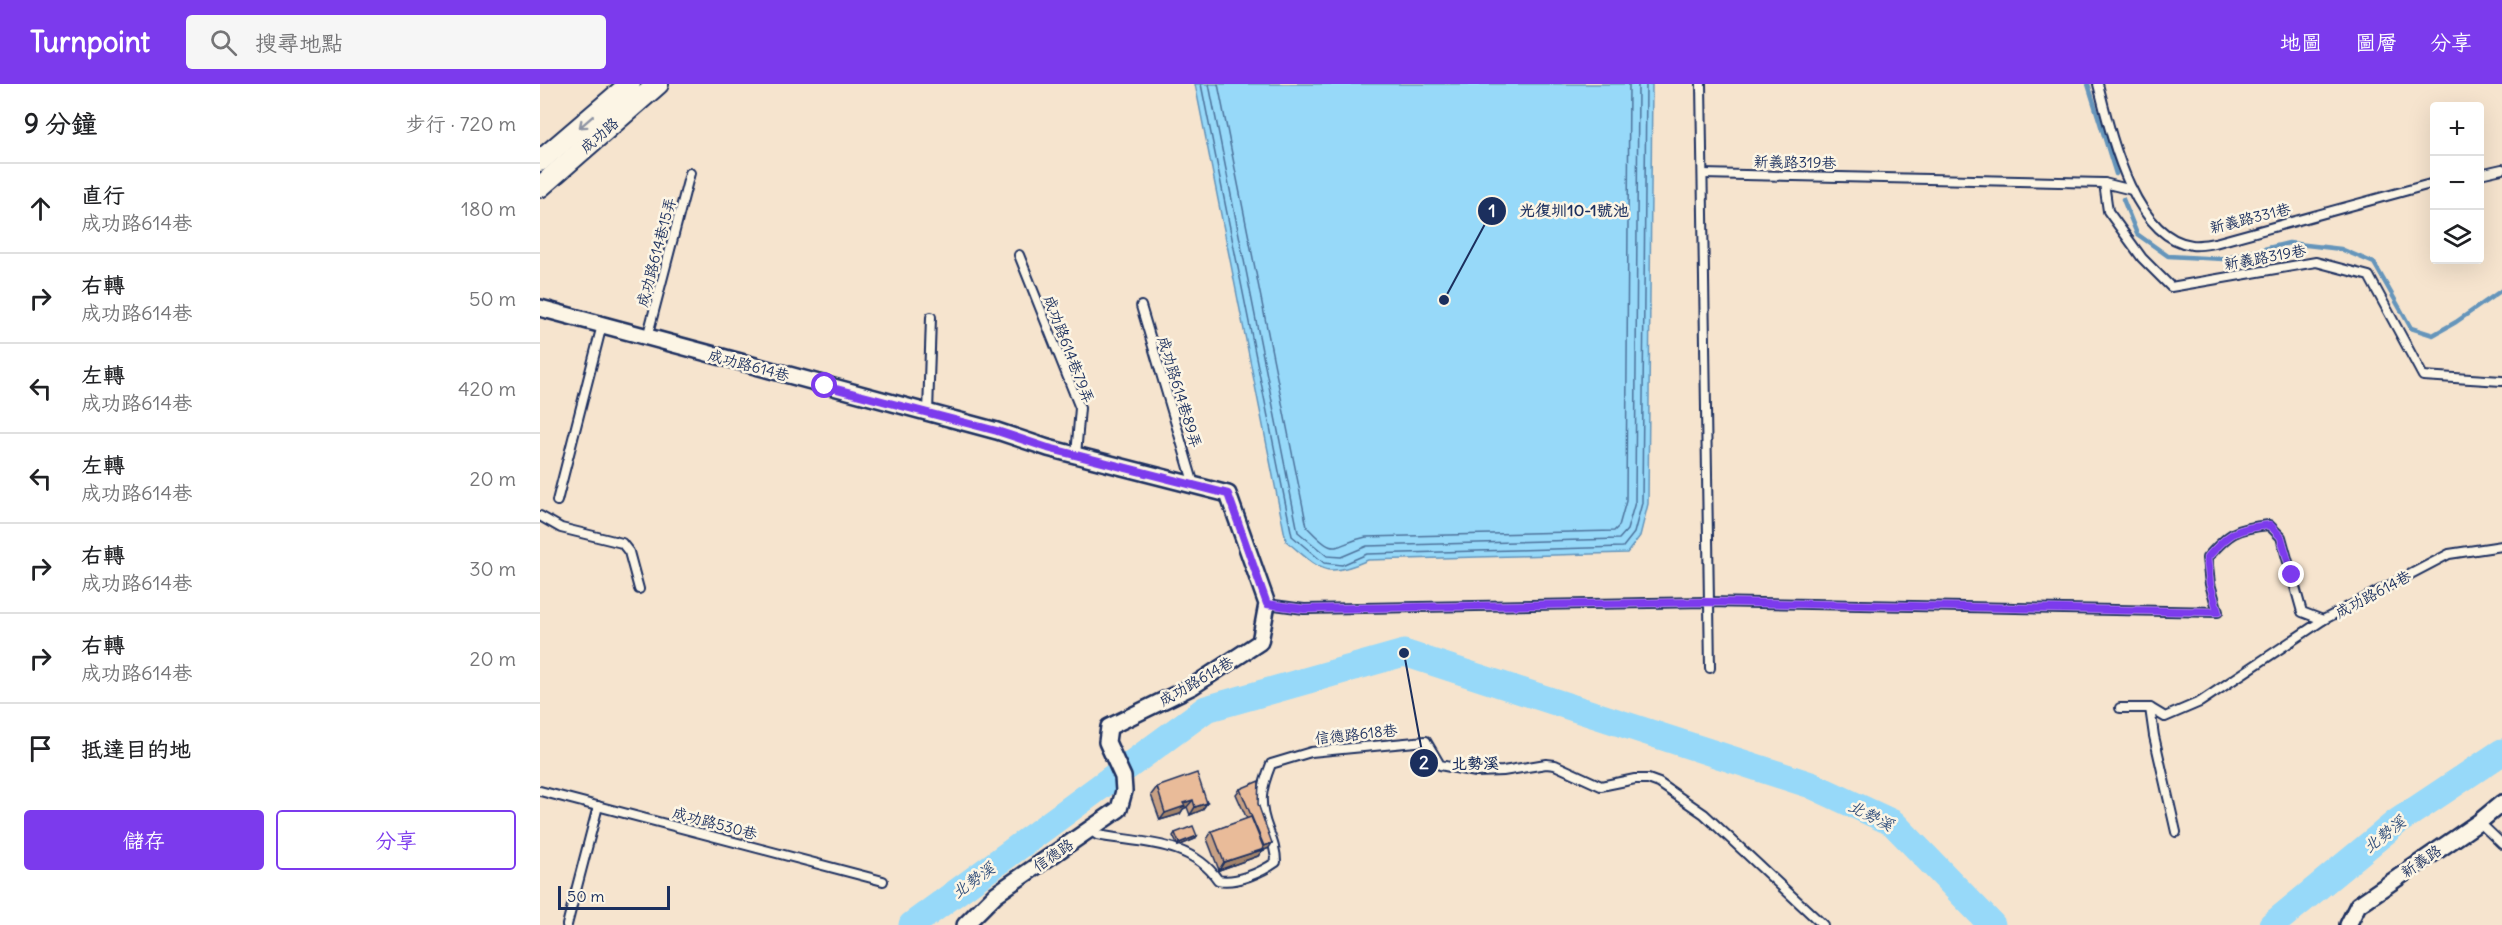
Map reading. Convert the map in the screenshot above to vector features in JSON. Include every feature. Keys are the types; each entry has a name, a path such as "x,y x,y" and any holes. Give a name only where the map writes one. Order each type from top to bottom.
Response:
{"street":[{"name":"成功路","path":"540,161 630,84"},
{"name":"成功路","path":"540,187 658,84"},
{"name":"成功路614巷","path":"540,308 1076,455 1228,494 1267,604 1260,642 1193,686 1109,727 1107,742 1123,777"},
{"name":"信德路","path":"965,925 996,894 1119,809 1124,791 1123,777"},
{"name":"新義路","path":"2348,925 2358,905 2479,822 2502,803"}],"lane":[{"path":"1701,84 1707,602 1710,668"},
{"name":"新義路331巷","path":"2098,84 2113,146 2132,190 2151,221 2173,238 2192,245 2216,243 2430,184"},
{"path":"2484,173 2502,169"},
{"name":"成功路614巷15弄","path":"647,338 690,172"},
{"name":"新義路319巷","path":"1702,174 2104,183 2132,190"},
{"name":"新義路319巷","path":"2104,183 2108,211 2142,258 2171,287 2316,262 2369,276 2423,376 2502,381"},
{"name":"成功路614巷79弄","path":"1019,255 1080,408 1076,455"},
{"name":"成功路614巷89弄","path":"1141,306 1194,485"},
{"path":"928,413 931,317"},
{"path":"557,501 602,325"},
{"path":"540,516 561,528 622,543 629,552 639,589"},
{"name":"成功路614巷","path":"1267,604 1304,609 1707,602 2218,612 2210,584 2207,558 2222,541 2244,527 2270,525 2281,537 2302,612 2323,620 2449,554 2502,546"},
{"path":"2120,708 2150,708 2166,717 2200,702 2323,620"},
{"path":"2150,708 2154,736 2176,832"},
{"name":"信德路618巷","path":"1091,830 1096,835 1161,844 1195,856 1212,870 1218,880 1227,881 1267,868 1276,862 1276,853 1261,805 1262,786 1271,764 1311,752 1426,741 1440,765 1454,769 1476,772 1503,771 1546,764 1555,765 1601,786 1635,779 1659,783 1704,814 1823,925"},
{"name":"成功路530巷","path":"540,791 883,881"},
{"path":"567,925 598,806"},
{"path":"2479,822 2502,844"}],"water":[{"path":"1195,84 1652,84 1648,504 1640,536 1627,553 1368,560 1332,570 1315,565 1286,541"}],"building":[{"path":"1197,773 1207,803 1195,807 1193,800 1183,803 1185,806 1165,813 1157,787"},
{"path":"1259,781 1258,804 1272,843 1264,846 1240,789"},
{"path":"1251,817 1264,849 1224,862 1212,831"},
{"path":"1193,826 1197,836 1179,843 1175,833"}],"waterway":[{"path":"2088,84 2116,174"},
{"path":"2123,199 2137,234 2168,256 2223,259 2289,243 2341,249 2374,263 2411,328 2433,335 2502,290"},
{"name":"北勢溪","path":"912,925 1206,709 1404,653 1811,785 1893,823 1992,925"},
{"name":"北勢溪","path":"2272,925 2397,822 2502,752"}],"place":[{"name":"光復圳10-1號池","path":"1444,300"},
{"name":"北勢溪","path":"1404,653"}],"route":[{"path":"825,386 997,431 1048,448 1228,494 1267,604 1304,609 1707,602 2218,612 2210,584 2207,558 2222,541 2244,527 2270,525 2281,537 2292,575"}]}
